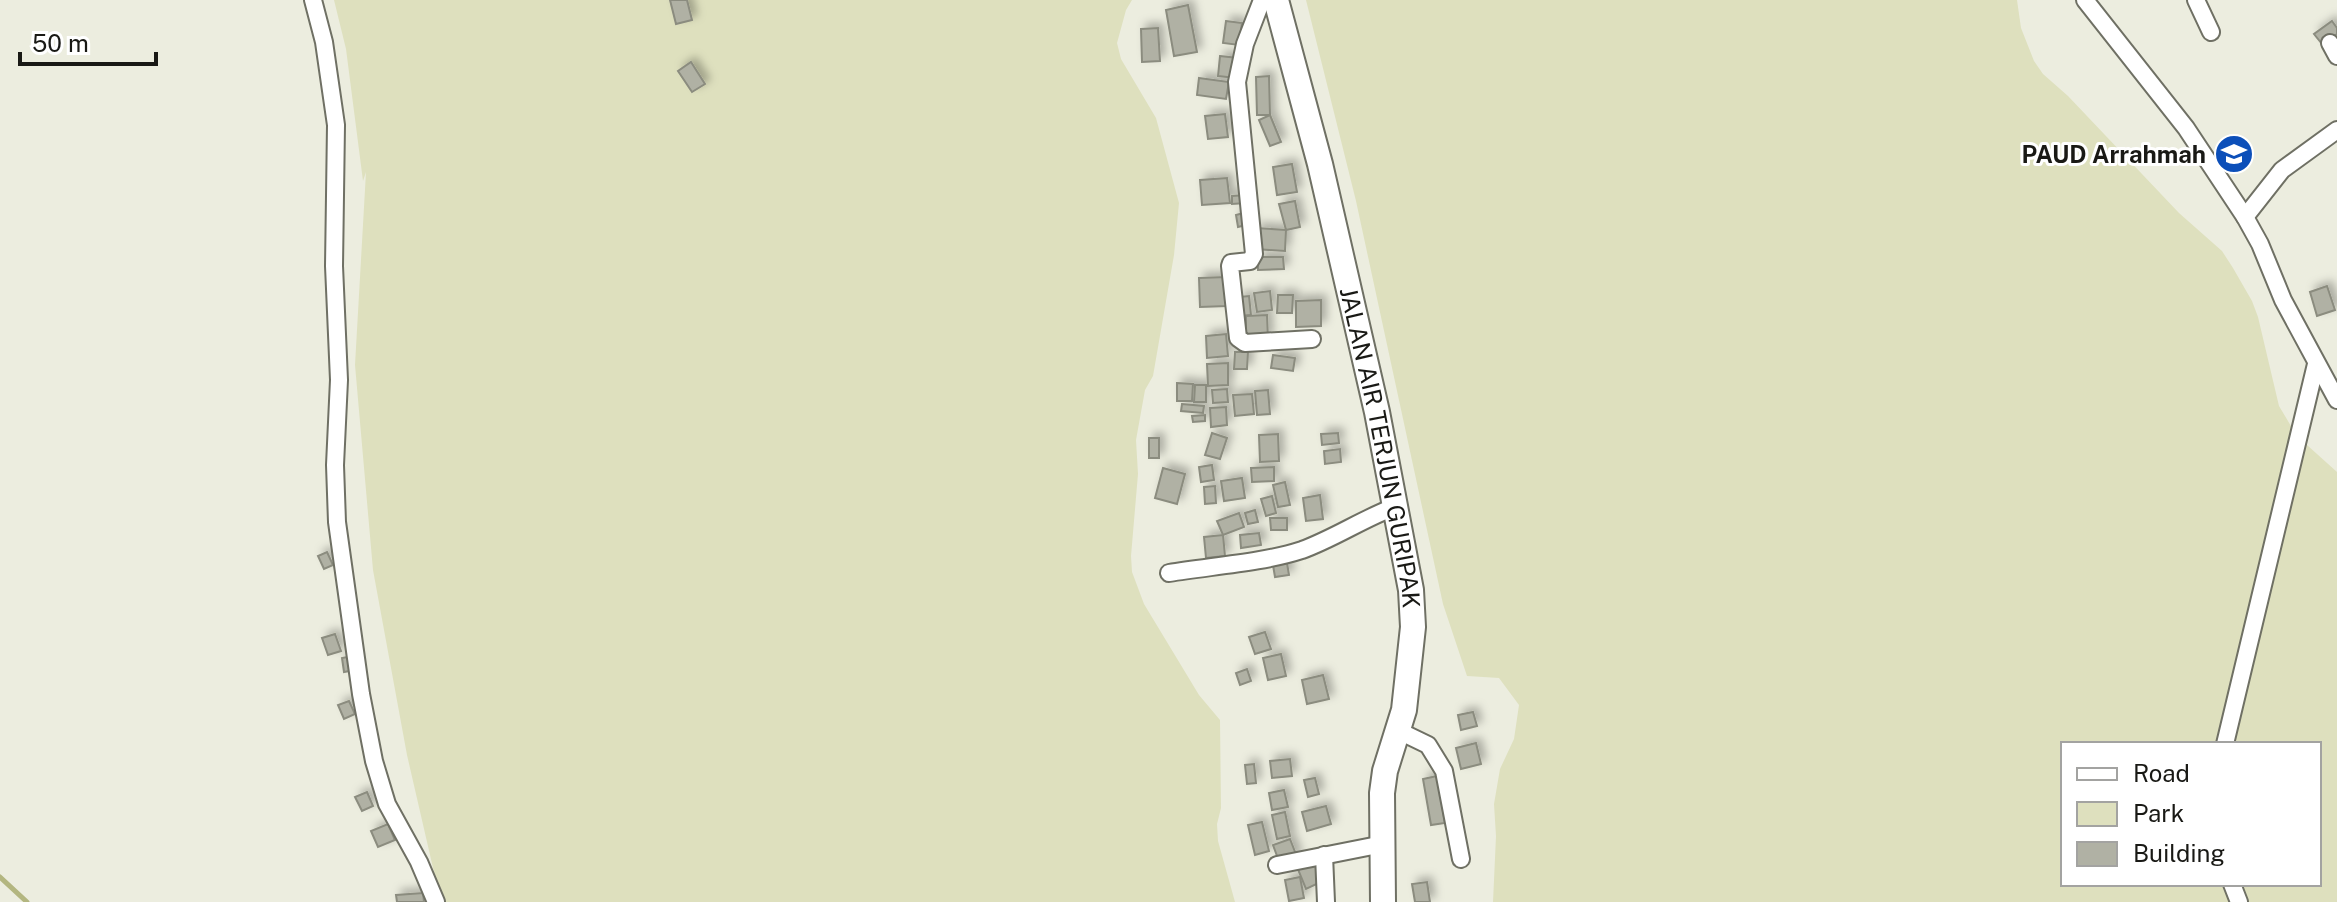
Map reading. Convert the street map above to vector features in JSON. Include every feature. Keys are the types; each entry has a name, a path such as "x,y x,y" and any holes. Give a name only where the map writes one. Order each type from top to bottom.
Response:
{"street":[{"path":"313,0 324,42 336,125 337,522 361,694 374,761 387,804 419,862 436,902"},
{"path":"1262,0 1245,44 1237,82 1254,254 1250,261 1231,263 1230,266 1238,338 1245,343 1312,339"},
{"name":"JALAN AIR TERJUN GURIPAK","path":"1276,0 1320,164 1397,506 1411,590 1413,627 1406,695 1382,793 1383,902"},
{"path":"2085,0 2186,128 2245,217 2283,300 2337,400"},
{"path":"2196,0 2211,32"},
{"path":"2245,217 2282,170 2337,130"},
{"path":"2225,742 2316,364"},
{"path":"1169,573 1288,554 1397,506"},
{"path":"1399,731 1428,745 1444,771 1461,859"},
{"path":"1277,865 1383,844"},
{"path":"1324,855 1326,902"}],"green space":[{"path":"334,0 1132,0 1117,43 1121,59 1156,118 1179,203 1174,255 1153,376 1145,390 1136,440 1138,474 1132,572 1144,604 1199,695 1220,720 1221,808 1217,824 1218,841 1235,902 445,902 436,881 407,755 373,570 355,365 366,172 363,181 346,49"},
{"path":"1306,0 2017,0 2021,28 2034,61 2043,74 2068,96 2179,213 2222,251 2258,317 2279,406 2297,436 2337,472 2337,902 1493,902 1494,804 1500,769 1514,739 1519,705 1499,678 1467,676 1443,604 1356,201"}],"building":[{"path":"670,0 687,0 692,20 676,24"},
{"path":"1188,5 1197,52 1174,56 1166,10"},
{"path":"1226,21 1242,23 1239,45 1223,43"},
{"path":"2332,21 2337,34 2322,44 2314,34"},
{"path":"1158,28 1160,61 1142,62 1141,29"},
{"path":"1220,56 1238,58 1236,78 1218,76"},
{"path":"691,62 705,84 692,92 678,71"},
{"path":"1269,76 1270,115 1257,115 1256,77"},
{"path":"1199,78 1229,82 1226,99 1197,95"},
{"path":"1225,114 1228,137 1208,139 1205,116"},
{"path":"1270,115 1281,142 1270,146 1259,120"},
{"path":"1292,164 1297,192 1277,195 1273,167"},
{"path":"1227,178 1230,203 1202,205 1200,180"},
{"path":"1245,195 1246,203 1232,204 1232,196"},
{"path":"1295,201 1300,227 1286,230 1279,204"},
{"path":"1247,212 1250,224 1238,227 1236,215"},
{"path":"1256,228 1286,230 1285,251 1255,249"},
{"path":"1258,257 1283,257 1284,269 1258,270"},
{"path":"1226,277 1227,306 1200,307 1199,278"},
{"path":"2327,286 2335,310 2317,316 2310,292"},
{"path":"1270,291 1272,310 1257,312 1254,293"},
{"path":"1278,295 1293,295 1292,313 1277,313"},
{"path":"1249,296 1251,315 1240,316 1239,297"},
{"path":"1321,300 1321,326 1296,327 1296,301"},
{"path":"1267,315 1268,339 1246,340 1246,316"},
{"path":"1226,334 1228,356 1207,358 1206,336"},
{"path":"1235,352 1248,352 1247,369 1234,369"},
{"path":"1273,355 1295,358 1293,371 1271,368"},
{"path":"1228,363 1228,385 1208,386 1207,364"},
{"path":"1177,383 1193,384 1192,401 1177,401"},
{"path":"1195,385 1206,385 1206,402 1194,402"},
{"path":"1227,389 1228,402 1213,403 1212,390"},
{"path":"1268,390 1270,414 1257,415 1255,391"},
{"path":"1252,394 1254,414 1235,416 1233,395"},
{"path":"1182,404 1204,406 1203,413 1181,411"},
{"path":"1226,407 1227,425 1211,427 1210,408"},
{"path":"1205,415 1205,421 1193,422 1192,416"},
{"path":"1212,433 1227,438 1220,459 1205,455"},
{"path":"1338,433 1339,443 1322,445 1321,434"},
{"path":"1278,434 1279,461 1260,462 1259,435"},
{"path":"1149,438 1159,438 1159,458 1149,458"},
{"path":"1340,449 1341,462 1325,464 1324,451"},
{"path":"1212,465 1214,480 1201,482 1199,467"},
{"path":"1274,467 1274,481 1252,482 1251,468"},
{"path":"1163,468 1185,474 1177,504 1155,498"},
{"path":"1242,478 1245,498 1224,501 1221,481"},
{"path":"1285,482 1290,505 1278,507 1273,485"},
{"path":"1215,486 1216,503 1205,504 1204,487"},
{"path":"1320,495 1323,519 1306,521 1303,498"},
{"path":"1272,496 1276,513 1266,516 1261,499"},
{"path":"1255,510 1258,522 1248,524 1245,513"},
{"path":"1239,513 1244,527 1223,535 1217,521"},
{"path":"1270,518 1287,518 1287,530 1271,530"},
{"path":"1259,533 1261,545 1241,548 1240,535"},
{"path":"1223,535 1225,556 1206,558 1204,537"},
{"path":"327,552 333,565 324,569 318,556"},
{"path":"1287,563 1289,575 1275,577 1273,565"},
{"path":"1265,632 1271,649 1255,654 1249,637"},
{"path":"335,634 341,651 328,655 322,638"},
{"path":"1281,654 1286,676 1268,680 1263,658"},
{"path":"353,656 355,670 344,672 342,658"},
{"path":"1247,669 1251,681 1240,685 1236,673"},
{"path":"1323,675 1329,699 1307,704 1302,680"},
{"path":"349,701 355,714 344,719 338,705"},
{"path":"1473,712 1477,726 1461,730 1458,715"},
{"path":"1476,743 1481,764 1461,769 1456,748"},
{"path":"1290,759 1292,776 1272,778 1270,761"},
{"path":"1254,764 1256,783 1247,784 1245,765"},
{"path":"1437,776 1445,823 1431,825 1423,779"},
{"path":"1315,778 1319,794 1308,797 1304,780"},
{"path":"1284,790 1288,807 1272,810 1269,793"},
{"path":"367,792 373,806 362,811 355,797"},
{"path":"1326,806 1331,824 1307,831 1302,812"},
{"path":"1285,812 1290,836 1277,839 1272,815"},
{"path":"1262,822 1269,851 1255,855 1248,825"},
{"path":"388,824 395,840 378,847 371,831"},
{"path":"1290,839 1297,857 1280,864 1273,845"},
{"path":"1314,860 1323,881 1306,889 1297,867"},
{"path":"1300,877 1304,898 1289,901 1285,880"},
{"path":"1427,882 1430,902 1415,902 1412,884"},
{"path":"423,893 424,902 397,902 396,895"}],"waterway":[{"path":"0,877 27,902"}],"place":[{"name":"PAUD Arrahmah","path":"2234,154"}]}
